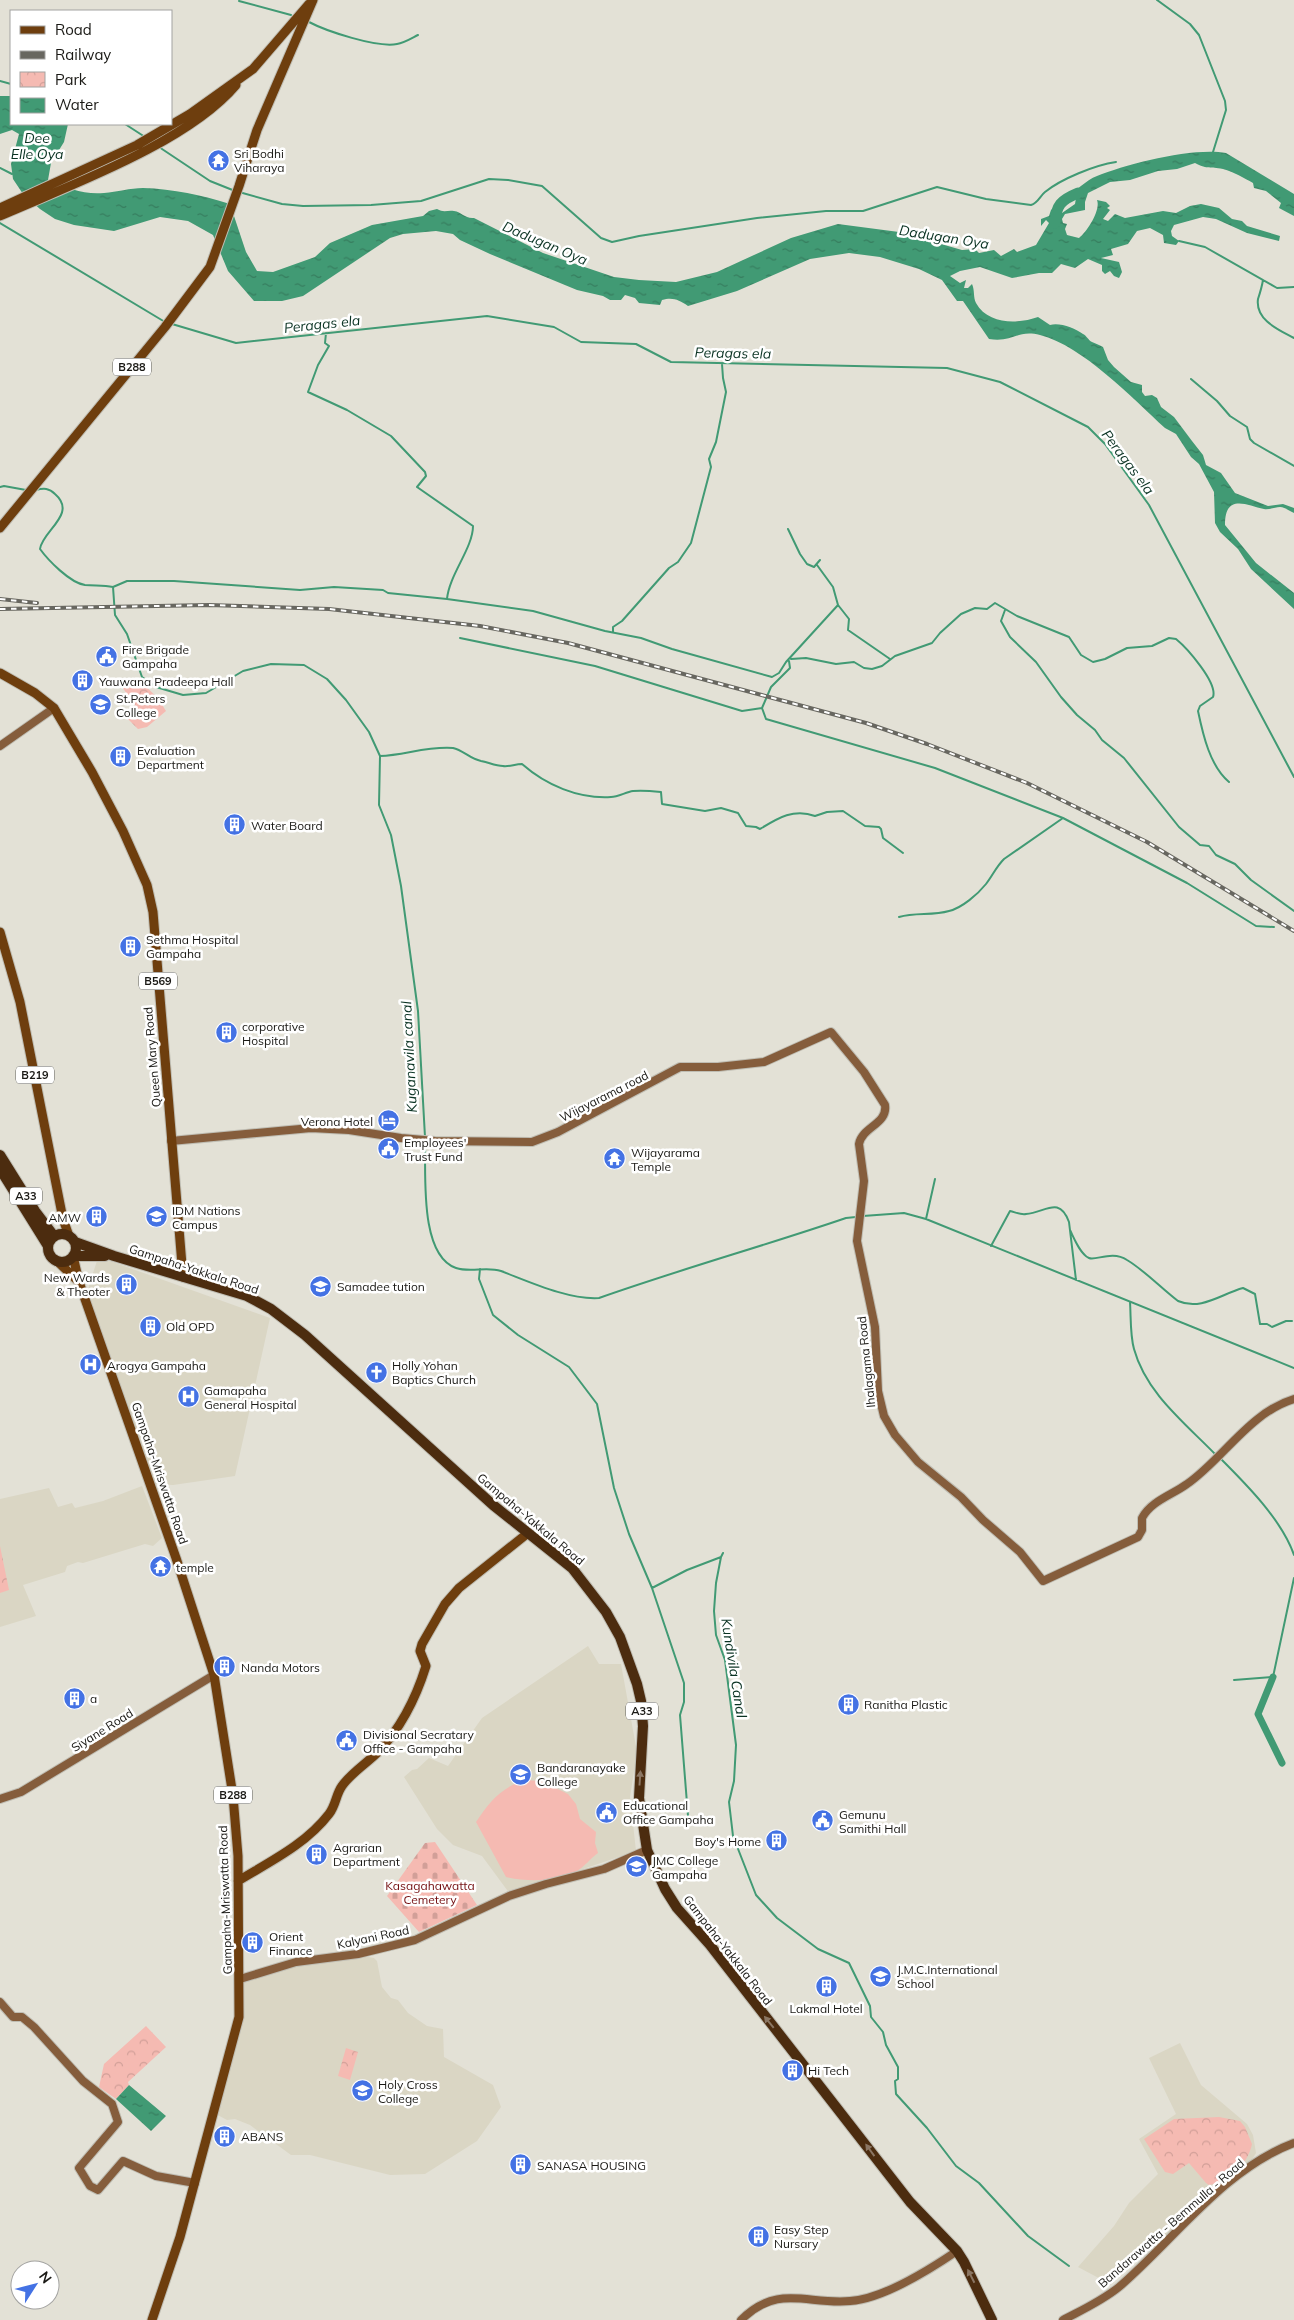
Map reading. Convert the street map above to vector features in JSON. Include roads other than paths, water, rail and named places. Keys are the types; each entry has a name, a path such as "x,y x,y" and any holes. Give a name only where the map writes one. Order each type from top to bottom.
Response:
{"highway":[{"name":"A33","path":"0,1155 35,1211 56,1235"},
{"name":"A33","path":"0,1169 48,1246"},
{"path":"56,1235 72,1239 76,1249 74,1256 68,1260 56,1260 51,1256 48,1246 56,1235"},
{"name":"Gampaha-Yakkala Road","path":"72,1239 114,1256 247,1296 271,1308 305,1335 472,1486 572,1568 593,1593 620,1637 641,1701 643,1726 639,1798 647,1850 665,1890 677,1908 710,1945 910,2202 957,2251 992,2320"},
{"name":"Gampaha-Yakkala Road","path":"74,1256 114,1256"}],"main road":[{"path":"0,216 160,137 207,106 243,77 265,56 313,0"},
{"name":"B288","path":"0,528 182,306 207,272 218,248 240,186 257,130 313,0"},
{"path":"0,208 84,174"},
{"name":"B569","path":"0,673 35,693 54,708"},
{"name":"Queen Mary Road","path":"54,708 104,794 147,885 153,912 183,1277"},
{"name":"B219","path":"0,932 18,995 62,1219 72,1239"},
{"name":"B219","path":"56,1235 62,1219"},
{"name":"Gampaha-Mriswatta Road","path":"74,1256 79,1282 176,1558 214,1675 234,1796 238,1881 239,2017 177,2246 152,2320"},
{"name":"Gampaha-Mriswatta Road","path":"56,1260 79,1282"},
{"path":"238,1881 304,1840 322,1823 332,1810 342,1786 398,1730 414,1699 426,1666 420,1651 422,1644 446,1604 459,1588 528,1533"}],"street":[{"path":"0,746 54,708"},
{"name":"Wijayarama road","path":"172,1142 311,1128 349,1130 436,1141 532,1142 558,1132 680,1067 718,1067 764,1062 830,1032 867,1076 885,1105 883,1118 860,1139 864,1180 859,1212"},
{"name":"Ihalagama Road","path":"859,1212 858,1250 875,1327 878,1391 884,1416 895,1435 918,1462 961,1497 983,1520 1020,1552 1043,1581 1138,1537 1142,1530 1142,1518 1145,1513 1160,1500 1188,1484 1218,1454 1266,1414 1294,1399"},
{"name":"Siyane Road","path":"0,1799 21,1792 214,1675"},
{"name":"Kalyani Road","path":"240,1979 296,1962 358,1954 414,1940 509,1896 604,1869 647,1850"},
{"path":"0,2002 13,2016 22,2017 34,2027 83,2081 112,2104 118,2122 79,2168 90,2186 95,2190 100,2188 123,2161 156,2176 195,2183"},
{"name":"Bandarawatta - Bemmulla - Road","path":"1063,2320 1112,2292 1234,2180 1270,2154 1294,2143"},
{"path":"742,2320 759,2305 789,2297 850,2302 886,2291 906,2282 957,2251"}],"water":[{"name":"Dee Elle Oya","path":"0,96 10,96 10,125 68,125 64,142 51,163 48,180 89,193 104,193 138,188 154,189 187,193 230,204 246,252 257,271 273,272 315,257 330,243 372,225 423,216 429,211 437,209 457,212 474,218 543,253 614,277 676,282 717,272 791,238 838,224 899,232 962,250 975,249 979,253 994,250 1001,256 1014,249 1017,252 1036,245 1049,223 1046,220 1041,226 1041,219 1049,216 1051,210 1055,207 1060,208 1062,213 1075,204 1076,198 1068,201 1065,198 1093,178 1125,166 1179,154 1196,152 1226,153 1294,194 1294,216 1279,208 1281,203 1266,191 1254,188 1253,183 1242,177 1223,169 1206,167 1195,163 1177,169 1158,171 1130,180 1110,182 1088,193 1085,210 1065,214 1062,219 1063,223 1067,224 1065,229 1067,235 1079,238 1082,235 1095,215 1098,204 1097,200 1106,202 1110,206 1107,208 1110,210 1103,219 1108,221 1115,214 1125,218 1163,211 1176,213 1190,206 1201,204 1219,208 1232,219 1242,221 1247,226 1280,236 1279,241 1247,233 1216,219 1203,217 1174,225 1171,231 1172,236 1179,241 1176,245 1164,243 1163,235 1150,228 1137,231 1128,244 1111,249 1113,255 1101,258 1119,262 1122,272 1119,278 1110,271 1105,274 1102,271 1102,265 1088,259 1075,268 1061,264 1052,273 1039,273 1012,278 980,267 960,271 950,276 960,283 966,280 964,288 968,288 972,284 976,303 981,310 996,319 1022,321 1038,317 1050,325 1062,325 1076,330 1103,347 1108,360 1114,367 1131,382 1142,385 1142,392 1145,396 1152,395 1157,398 1161,407 1174,417 1203,455 1206,465 1221,473 1235,493 1268,506 1283,504 1294,508 1294,513 1282,507 1266,509 1238,503 1229,508 1225,525 1256,563 1294,593 1294,609 1251,569 1238,549 1220,532 1215,523 1214,492 1199,464 1191,457 1176,434 1165,428 1090,361 1056,341 1032,334 997,340 989,339 963,301 957,301 942,280 919,269 880,257 849,253 810,259 737,291 688,306 673,299 662,300 660,305 639,303 635,298 625,295 621,300 610,300 603,296 577,290 490,254 460,240 453,234 436,231 403,234 390,238 303,296 282,301 254,301 228,271 213,235 188,221 160,217 114,231 74,225 55,219 23,194 13,179 11,164 19,134 12,130 0,134"},
{"path":"129,2085 166,2116 151,2131 116,2099"}],"waterway":[{"path":"1157,0 1190,24 1199,35 1225,101 1226,110 1213,152"},
{"path":"239,1 291,15"},
{"path":"309,22 339,34 377,44 400,43 418,35"},
{"path":"0,81 10,84"},
{"path":"127,125 145,137"},
{"path":"159,147 210,181 235,191"},
{"path":"239,192 282,204 303,206 371,205 421,201 489,179 508,180 542,186 601,238 612,242 639,236 757,218 826,211 863,211 937,187 986,199 1031,205 1052,187 1069,178 1098,166 1116,162"},
{"path":"0,168 12,174"},
{"name":"Dadugan Oya","path":"1055,223 1060,204 1078,193"},
{"name":"Peragas ela","path":"0,223 165,322"},
{"path":"1179,241 1205,247 1277,288 1294,287"},
{"path":"1263,280 1258,299 1260,313 1269,323 1294,338"},
{"name":"Peragas ela","path":"172,324 236,343 487,316 554,327 581,342 636,344 671,362 947,368 1000,382 1088,427 1105,444 1149,505 1294,777"},
{"path":"326,333 325,343 329,346 318,365 308,392 347,410 391,436 425,472 426,476 417,487 473,526 469,543 452,581 447,599 533,611 605,631 641,638 672,649 772,677 779,673 786,662 838,605"},
{"path":"613,631 613,627 622,621 669,568 678,562 691,543 711,467 709,459 716,442 726,392 722,364"},
{"path":"1191,379 1217,401 1230,416 1247,427 1250,439 1254,443 1294,466"},
{"path":"0,487 26,490"},
{"path":"36,490 46,489 53,492 61,501 63,508 61,515 42,542 40,549 54,565 73,580 85,585 113,587 115,615 127,634 142,677 156,687 183,695 206,693 243,671 271,664 304,665 327,679 346,700 369,732 380,756 379,805 391,835 401,886 418,1011 425,1137"},
{"path":"788,529 807,564 814,567 820,560"},
{"path":"817,565 833,587 838,605 849,619 848,630 890,659"},
{"path":"113,587 127,581 174,581 300,590 334,587 383,590 388,593 447,599"},
{"path":"791,659 806,658 836,664 854,662 864,668 872,669 882,666 895,656 932,643 961,614 975,608 987,609 995,603 1017,616 1069,637 1081,655 1093,662 1105,659 1127,648 1152,646 1169,638 1176,639 1194,658 1211,683 1213,697 1200,706 1198,711 1212,759 1229,782"},
{"path":"1005,610 1001,621 1010,637 1036,662 1061,697 1077,715 1095,730 1102,740 1124,758 1179,827 1200,845 1209,846 1216,855 1235,864 1251,880 1294,911"},
{"path":"460,638 595,666 742,711 762,708 771,687 790,668 789,661"},
{"path":"762,708 766,719 935,768 1063,818"},
{"path":"380,756 434,748 453,748 477,760 497,765 522,764 541,778 575,793 587,796 611,797 633,791 661,792 662,804 705,811 721,808 738,813 746,826 760,829 786,815 800,813 815,816 827,812 843,811 865,826 879,827 883,838 903,853"},
{"path":"899,917 943,912 959,907 983,888 1004,859 1063,818 1187,883 1256,926 1274,927"},
{"name":"Kuganavila canal","path":"425,1141 425,1192 430,1231 436,1247 444,1260 456,1268 501,1271 575,1296 599,1298 846,1218 856,1217"},
{"path":"935,1179 926,1219 1294,1368"},
{"path":"991,1246 1010,1211 1024,1214 1056,1207 1061,1209 1069,1222 1076,1280"},
{"path":"863,1216 904,1213 926,1219"},
{"path":"1070,1230 1078,1246 1089,1258 1121,1257 1140,1269 1178,1301 1186,1304 1203,1303 1243,1288 1255,1294 1260,1324 1267,1324 1272,1327 1286,1321 1292,1321"},
{"path":"480,1269 479,1279 493,1315 518,1335 569,1367 597,1404 614,1488 629,1534 652,1588"},
{"path":"1130,1302 1131,1332 1134,1349 1148,1380 1168,1406 1216,1455"},
{"path":"1220,1458 1252,1491 1272,1516 1294,1555"},
{"path":"688,1816 680,1715 684,1702 684,1683 652,1588 687,1570 721,1557 723,1553"},
{"name":"Kundivila Canal","path":"721,1557 716,1583 714,1611 716,1635 725,1660 736,1745 734,1781 729,1802 733,1836 756,1895 777,1918 818,1949 849,1963 870,2006 871,2017 883,2032 886,2045 898,2067 898,2079 895,2081 896,2094 927,2128 956,2166 979,2183 1028,2236 1069,2266"},
{"path":"1234,1680 1273,1677 1294,1578"},
{"path":"1273,1677 1258,1714 1282,1763"}],"railway":[{"path":"0,599 37,603"},
{"path":"0,609 209,605 329,609 480,626 568,643 866,723 927,744 1027,783 1147,842 1294,931"}],"place":[{"name":"Sri Bodhi Viharaya","path":"218,160"},
{"name":"Fire Brigade Gampaha","path":"106,656"},
{"name":"Yauwana Pradeepa Hall","path":"83,681"},
{"name":"St.Peters College","path":"100,705"},
{"name":"Evaluation Department","path":"121,757"},
{"name":"Water Board","path":"235,825"},
{"name":"Sethma Hospital Gampaha","path":"130,946"},
{"name":"corporative Hospital","path":"226,1033"},
{"name":"Verona Hotel","path":"389,1121"},
{"name":"Employees' Trust Fund","path":"388,1149"},
{"name":"Wijayarama Temple","path":"615,1159"},
{"name":"AMW","path":"97,1217"},
{"name":"IDM Nations Campus","path":"156,1217"},
{"name":"New Wards & Theoter","path":"126,1284"},
{"name":"Samadee tution","path":"321,1286"},
{"name":"Old OPD","path":"150,1326"},
{"name":"Arogya Gampaha","path":"91,1365"},
{"name":"Holly Yohan Baptics Church","path":"376,1372"},
{"name":"Gamapaha General Hospital","path":"188,1397"},
{"name":"temple","path":"160,1567"},
{"name":"Nanda Motors","path":"225,1667"},
{"name":"a","path":"74,1698"},
{"name":"Ranitha Plastic","path":"848,1704"},
{"name":"Divisional Secratary Office - Gampaha","path":"347,1741"},
{"name":"Bandaranayake College","path":"521,1774"},
{"name":"Educational Office Gampaha","path":"607,1812"},
{"name":"Gemunu Samithi Hall","path":"823,1821"},
{"name":"Boy's Home","path":"777,1841"},
{"name":"Agrarian Department","path":"317,1854"},
{"name":"JMC College Gampaha","path":"636,1867"},
{"name":"Orient Finance","path":"253,1943"},
{"name":"J.M.C.International School","path":"881,1976"},
{"name":"Lakmal Hotel","path":"826,1987"},
{"name":"Hi Tech","path":"792,2070"},
{"name":"Holy Cross College","path":"362,2091"},
{"name":"ABANS","path":"225,2136"},
{"name":"SANASA HOUSING","path":"521,2165"},
{"name":"Easy Step Nursary","path":"758,2236"}],"park label":[{"name":"Kasagahawatta Cemetery","path":"430,1892"}]}
